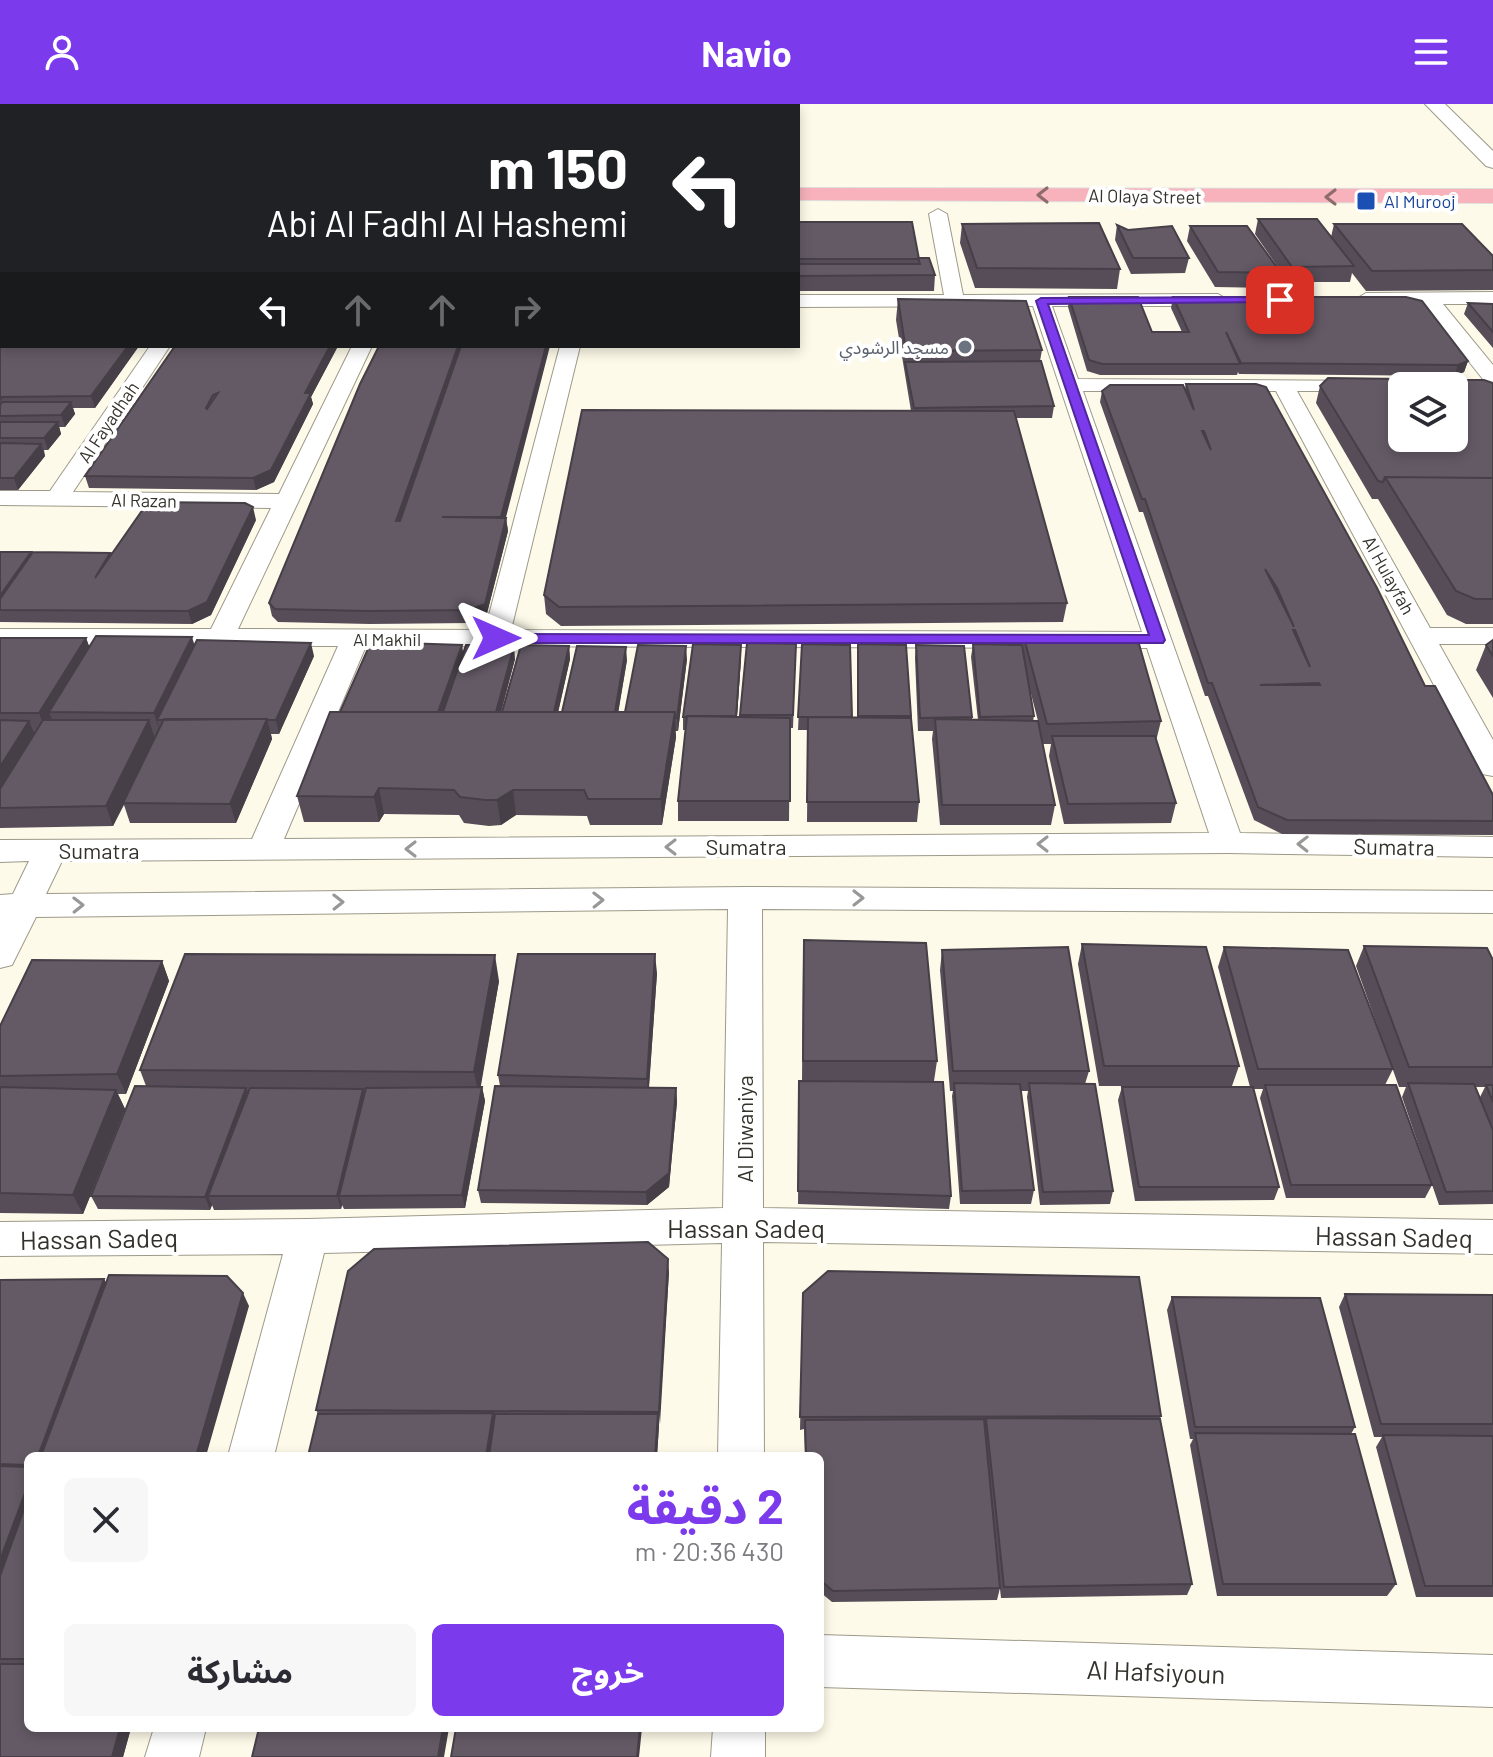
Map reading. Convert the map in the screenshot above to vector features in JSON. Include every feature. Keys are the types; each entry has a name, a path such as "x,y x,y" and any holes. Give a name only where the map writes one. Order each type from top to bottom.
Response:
{"main road":[{"name":"Al Olaya Street","path":"800,194 1493,196"},
{"name":"Al Olaya Street","path":"800,214 1493,216"}],"street":[{"path":"1434,104 1470,109"},
{"path":"1434,104 1493,162"},
{"path":"938,214 954,300"},
{"path":"1352,299 1493,298"},
{"path":"1429,299 1493,381"},
{"path":"800,301 1243,300"},
{"path":"1041,301 1228,843"},
{"name":"Al Fayadhah","path":"57,498 159,348"},
{"path":"221,637 361,348"},
{"path":"496,638 569,348"},
{"path":"1468,384 1493,381"},
{"path":"1072,385 1388,384"},
{"name":"Al Hulayfah","path":"1283,385 1493,767"},
{"name":"Al Razan","path":"0,498 288,501"},
{"path":"1423,636 1493,636"},
{"name":"Al Makhil","path":"0,637 1158,640"},
{"path":"263,850 355,639"},
{"name":"Sumatra","path":"0,851 1228,843 1493,847"},
{"path":"0,956 13,906 51,850"},
{"path":"13,906 745,898 1493,902"},
{"name":"Al Diwaniya","path":"741,1452 745,898"},
{"name":"Hassan Sadeq","path":"0,1239 308,1236 743,1225 1493,1237"},
{"path":"252,1452 308,1236"},
{"name":"Al Hafsiyoun","path":"824,1661 1493,1681"},
{"path":"172,1757 179,1732"},
{"path":"738,1757 739,1732"}],"building":[{"path":"1258,219 1317,219 1354,266 1292,267"},
{"path":"800,222 912,222 919,259 800,259"},
{"path":"1099,223 1120,269 977,268 962,224"},
{"path":"1334,224 1462,224 1493,256 1493,270 1372,271"},
{"path":"1117,225 1128,230 1172,226 1189,258 1133,258"},
{"path":"1190,226 1247,226 1281,273 1218,272"},
{"path":"918,258 929,258 935,275 800,276 800,264 920,264"},
{"path":"1069,297 1138,297 1152,332 1189,332 1173,297 1406,297 1422,301 1468,361 1458,365 1241,363 1226,332 1240,364 1102,364 1089,360"},
{"path":"898,299 1026,301 1042,350 906,351"},
{"path":"1468,303 1493,304 1493,332"},
{"path":"0,348 127,348 91,396 2,397 0,400"},
{"path":"174,348 329,348 305,393 311,393 271,470 253,478 85,476"},
{"path":"378,348 457,348 396,521 400,521 460,348 545,348 501,517 442,517 506,518 485,604 469,610 368,611 275,609 269,603 360,384"},
{"path":"1041,361 1054,406 914,408 905,362"},
{"path":"1328,378 1388,379 1388,452 1468,452 1468,380 1493,383 1493,478 1385,477 1383,482 1378,481 1320,386"},
{"path":"1186,384 1256,384 1266,387 1377,588 1425,686 1435,686 1493,795 1493,821 1287,820 1258,807 1212,683 1208,683 1145,499 1142,499 1102,391 1110,385 1183,385 1194,410","holes":["1265,569 1277,588 1294,627","1319,683 1320,685 1260,685"]},
{"path":"2,402 71,402 61,415 0,416"},
{"path":"582,410 1014,411 1067,603 559,607 544,595"},
{"path":"0,422 58,422 44,438 0,438"},
{"path":"0,443 41,444 14,478 0,478"},
{"path":"1385,477 1493,478 1493,599 1475,599 1456,591"},
{"path":"148,502 245,503 253,507 207,602 188,611 0,610 0,599 33,552 110,553 95,578"},
{"path":"0,552 31,552 0,596"},
{"path":"96,636 192,637 154,713 49,712"},
{"path":"0,638 86,638 39,713 0,713"},
{"path":"1024,638 1124,638 1139,644 1161,721 1047,724"},
{"path":"197,640 311,643 276,720 157,720"},
{"path":"1493,640 1493,656 1486,645"},
{"path":"371,642 462,645 438,712 340,712"},
{"path":"747,643 796,644 793,715 740,715"},
{"path":"693,644 741,645 736,716 683,717"},
{"path":"802,644 850,645 852,717 798,717"},
{"path":"858,644 906,645 911,716 858,716"},
{"path":"973,644 1022,645 1034,716 980,717"},
{"path":"466,645 514,646 496,712 443,712"},
{"path":"521,645 569,646 554,712 502,712"},
{"path":"638,645 686,646 677,718 675,712 625,712"},
{"path":"916,645 964,646 972,717 920,718"},
{"path":"577,646 626,647 615,712 562,712"},
{"path":"330,712 675,712 661,799 588,799 584,790 513,790 497,800 485,800 460,797 454,790 379,788 374,797 297,796"},
{"path":"687,716 790,718 790,801 678,801"},
{"path":"808,717 911,718 919,802 807,802"},
{"path":"164,719 267,719 230,804 123,803"},
{"path":"935,719 1038,721 1055,805 942,805"},
{"path":"0,720 29,721 0,767"},
{"path":"43,720 149,720 106,806 0,808 0,789"},
{"path":"1052,736 1155,736 1176,803 1068,804"},
{"path":"804,940 926,943 937,1061 803,1061"},
{"path":"1082,944 1206,947 1239,1066 1104,1066"},
{"path":"1364,946 1487,948 1493,960 1493,1067 1409,1067"},
{"path":"1068,947 1089,1071 953,1071 942,950"},
{"path":"1224,947 1348,950 1393,1069 1258,1069"},
{"path":"185,954 495,955 474,1072 140,1070"},
{"path":"518,954 655,954 647,1079 498,1075"},
{"path":"32,960 162,961 117,1074 0,1076 0,1026"},
{"path":"799,1081 943,1082 951,1196 798,1191"},
{"path":"954,1083 1020,1084 1034,1190 962,1191"},
{"path":"1029,1083 1095,1084 1113,1191 1043,1192"},
{"path":"1408,1083 1474,1084 1493,1130 1493,1191 1446,1192"},
{"path":"1265,1085 1396,1085 1432,1185 1291,1185"},
{"path":"1486,1085 1493,1085 1493,1102"},
{"path":"135,1086 246,1088 205,1197 91,1196"},
{"path":"495,1086 676,1088 669,1173 646,1192 478,1190"},
{"path":"0,1087 116,1090 73,1195 0,1193"},
{"path":"482,1087 462,1195 339,1196 366,1088"},
{"path":"1122,1087 1253,1087 1279,1187 1139,1187"},
{"path":"250,1088 363,1089 337,1196 208,1196"},
{"path":"648,1242 668,1259 659,1412 316,1410 348,1271 374,1249"},
{"path":"828,1271 1139,1277 1161,1416 800,1417 803,1293"},
{"path":"109,1275 227,1276 243,1293 197,1452 43,1452"},
{"path":"104,1279 39,1452 24,1452 24,1465 0,1464 0,1280"},
{"path":"1345,1294 1493,1295 1493,1424 1381,1424"},
{"path":"1172,1297 1320,1298 1355,1427 1195,1427"},
{"path":"493,1413 487,1452 309,1452 318,1414"},
{"path":"495,1414 658,1414 655,1452 490,1452"},
{"path":"986,1418 1160,1419 1192,1584 1004,1587"},
{"path":"984,1419 1000,1588 833,1591 824,1583 824,1452 806,1452 805,1420"},
{"path":"1195,1433 1355,1434 1396,1584 1223,1584"},
{"path":"1383,1435 1493,1436 1493,1586 1425,1586"},
{"path":"0,1466 24,1467 24,1496 0,1560"},
{"path":"24,1509 24,1659 0,1659 0,1576"},
{"path":"0,1664 24,1664 24,1732 119,1732 112,1757 0,1757"},
{"path":"258,1732 442,1732 438,1757 252,1757"},
{"path":"455,1732 640,1732 637,1757 451,1757"}],"place":[{"name":"Al Murooj","path":"1366,201"},
{"name":"مسجد الرشودي","path":"965,347"}],"route":[{"path":"496,638 1158,640 1041,301 1280,300"}]}
